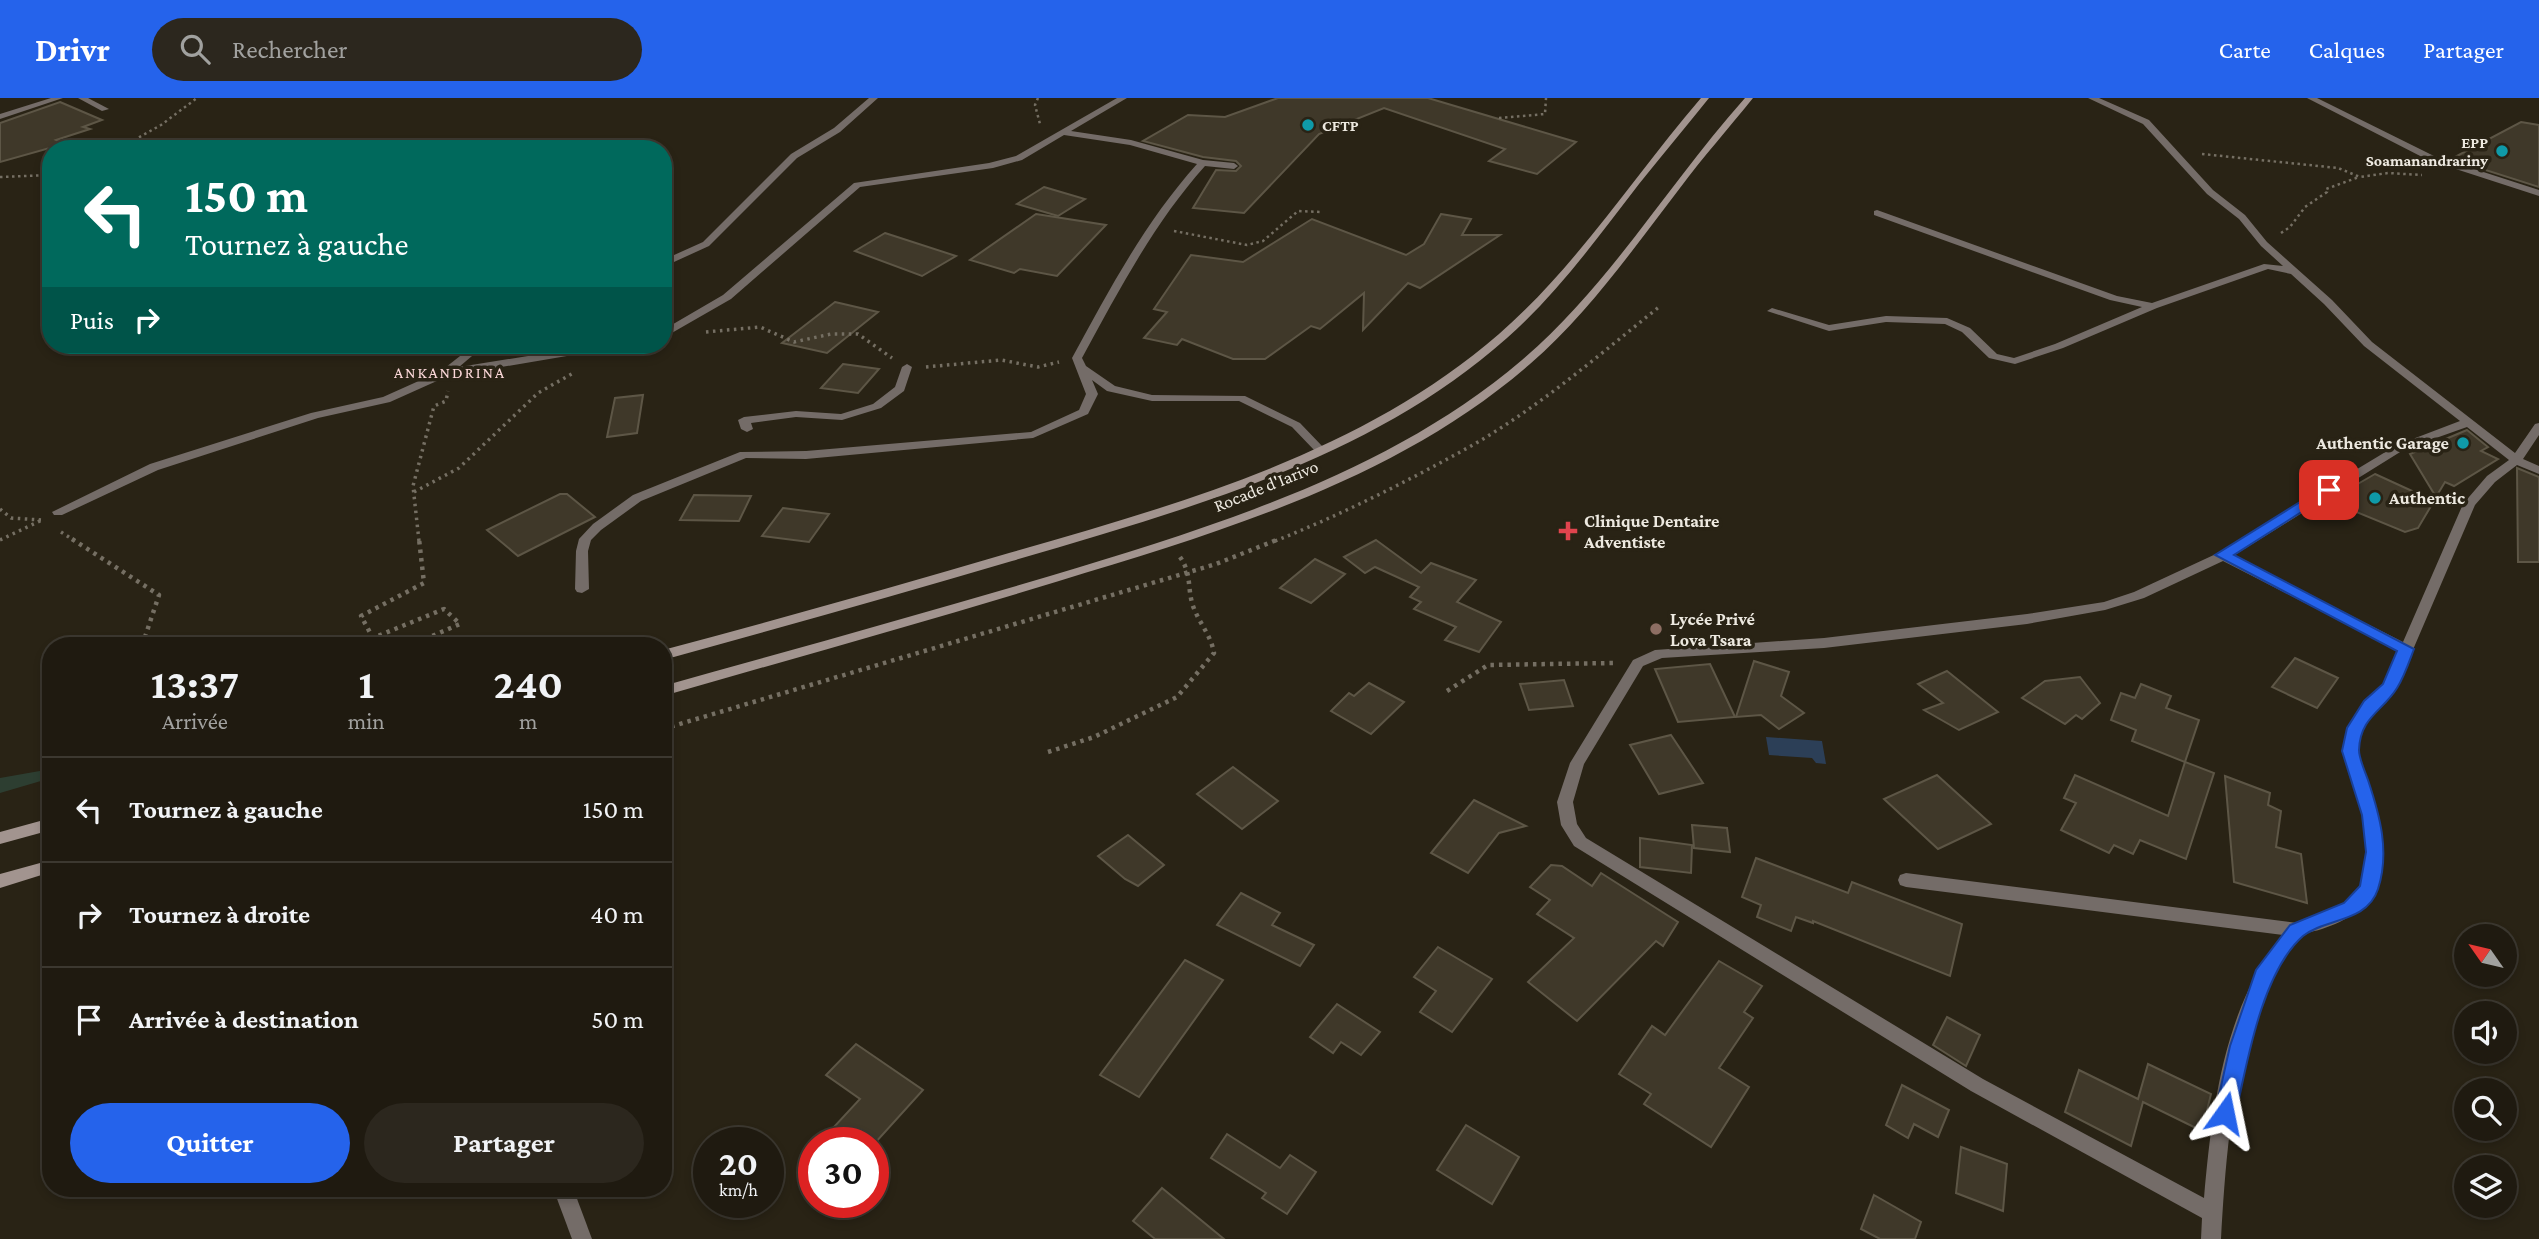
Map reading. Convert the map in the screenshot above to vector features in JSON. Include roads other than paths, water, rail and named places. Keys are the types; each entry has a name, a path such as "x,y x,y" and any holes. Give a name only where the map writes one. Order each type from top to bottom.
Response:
{"main road":[{"name":"Rocade d'Iarivo","path":"672,652 1120,526 1250,479 1368,428 1438,386 1503,336 1565,273 1673,134 1705,98"},
{"name":"Rocade d'Iarivo","path":"672,688 989,599 1203,533 1334,479 1431,431 1524,364 1595,294 1691,165 1749,98"},
{"path":"0,838 42,826"},
{"path":"0,881 42,869"}],"street":[{"path":"0,117 59,98"},
{"path":"82,98 105,108"},
{"path":"672,260 706,244 794,156 837,130 874,98"},
{"path":"672,330 727,297 857,185 990,166 1019,158 1123,98"},
{"path":"2092,98 2146,122 2210,192 2242,217 2261,240 2299,274 2368,344 2516,460 2539,470"},
{"path":"2311,98 2431,158 2539,193"},
{"path":"1065,133 1131,143 1203,163 1234,166"},
{"path":"582,589 582,551 585,539 637,498 744,454 806,455 1033,435 1084,412 1092,394 1079,363 1135,253 1184,182 1203,163"},
{"path":"1877,213 2114,298 2153,306"},
{"path":"1772,311 1829,328 1886,319 1947,321 1966,330 1993,356 2015,361 2059,346 2153,306 2267,266 2299,274"},
{"path":"58,512 154,467 315,415 386,400 445,373 469,354"},
{"path":"445,373 560,354"},
{"path":"1079,363 1111,389 1152,398 1241,398 1296,425 1319,449"},
{"path":"747,429 744,421 762,416 796,414 842,417 877,406 900,389 907,367"},
{"path":"2213,1213 1977,1085 1580,842 1569,825 1565,802 1577,763 1638,663 1660,653 1824,643 2070,613 2139,595 2223,555 2401,446 2469,422"},
{"path":"1906,880 2297,930 2351,908 2368,890 2375,852 2371,815 2350,751 2355,728 2370,705 2390,687 2469,504 2491,479 2516,460 2539,426"},
{"path":"2223,555 2406,649"},
{"path":"2211,1239 2216,1157 2240,1046 2263,976 2297,930"},
{"path":"566,1197 582,1239"}],"water":[{"path":"1766,737 1822,741 1826,764 1816,763 1812,758 1769,755"}],"place":[{"name":"CFTP","path":"1308,125"},
{"name":"EPP Soamanandrariny","path":"2502,151"},
{"name":"Authentic Garage","path":"2463,443"},
{"name":"Authentic","path":"2375,498"},
{"name":"Clinique Dentaire Adventiste","path":"1568,531"},
{"name":"Lycée Privé Lova Tsara","path":"1656,629"}],"district":[{"name":"ANKANDRINA","path":"450,372"}]}
